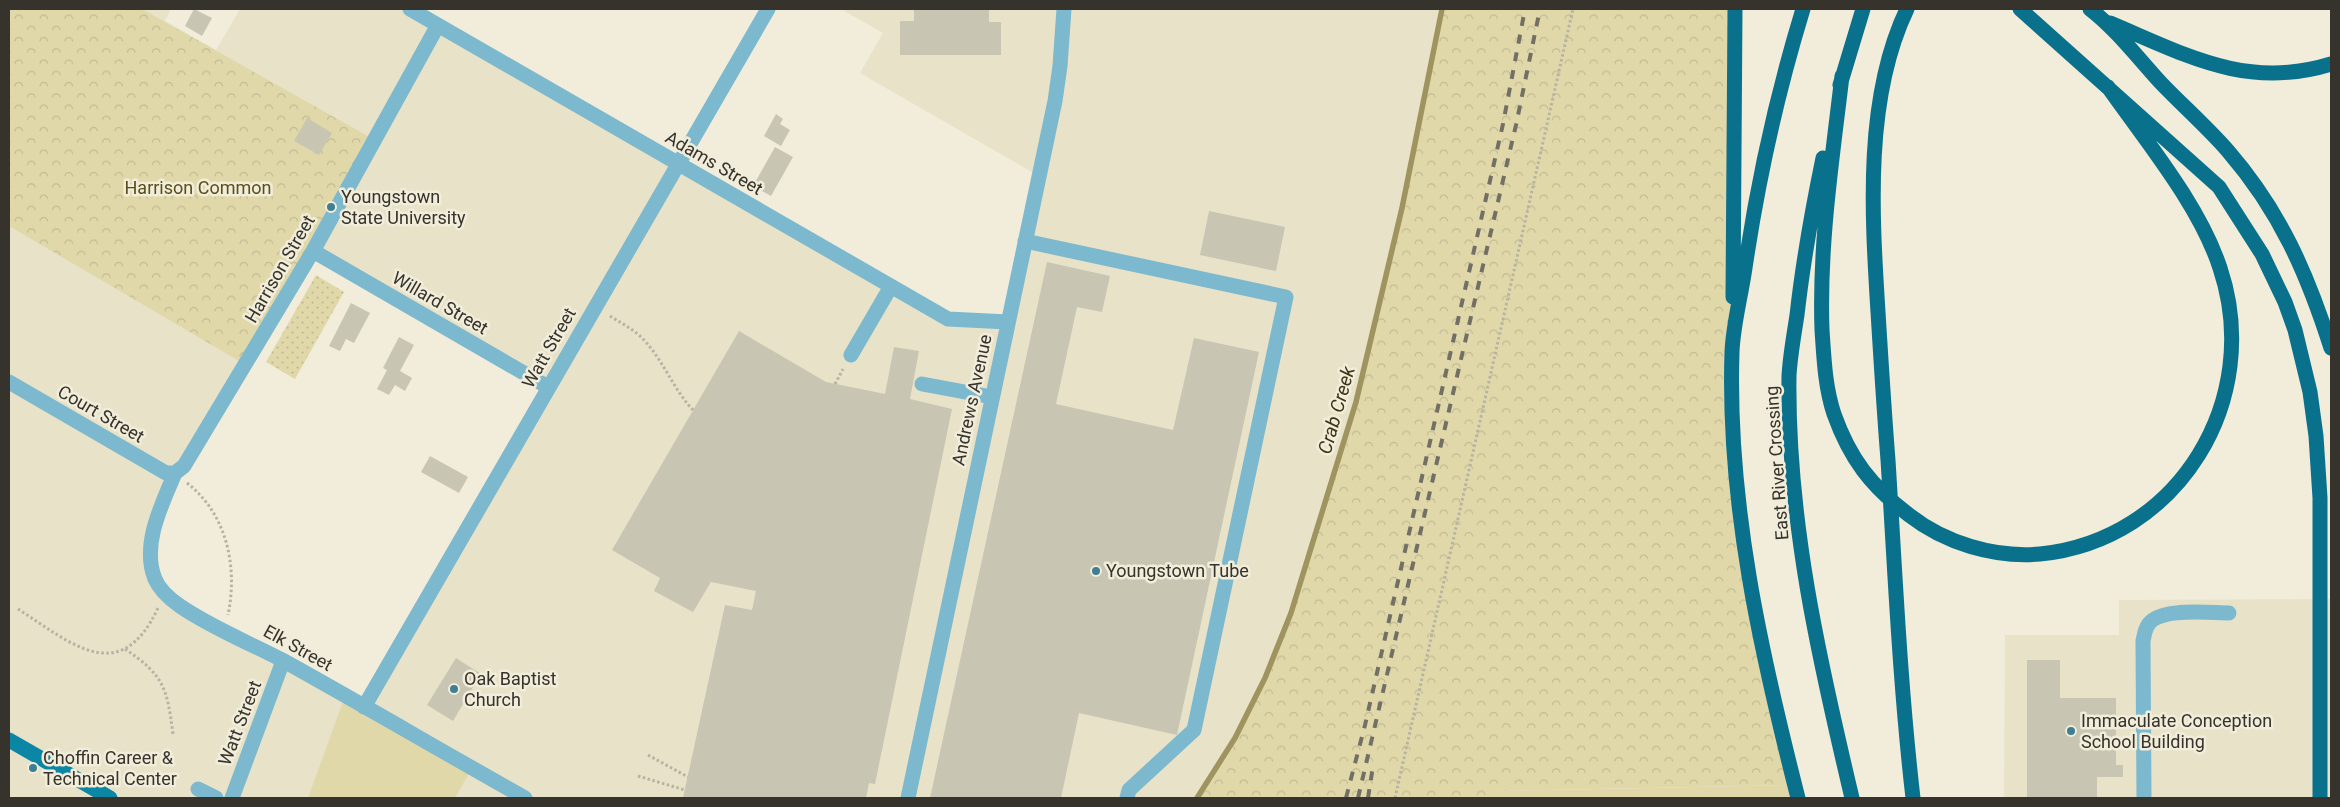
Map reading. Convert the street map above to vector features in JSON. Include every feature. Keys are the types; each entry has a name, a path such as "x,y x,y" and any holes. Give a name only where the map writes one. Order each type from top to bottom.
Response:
{"highway":[{"path":"1735,9 1732,351 1733,418 1739,504 1750,582 1798,798"},
{"path":"1732,351 1757,187 1788,56 1803,9"},
{"name":"East River Crossing","path":"1852,798 1817,641 1803,566 1791,452 1790,384 1807,236 1842,76 1863,9"},
{"path":"1907,9 1892,50 1885,79 1879,115 1873,184 1875,261 1886,437 1902,675 1913,798"},
{"path":"2020,9 2219,187 2262,254 2295,330 2310,392 2320,498 2320,798"},
{"path":"2090,9 2104,20 2229,152 2255,186 2278,220 2300,261 2313,292 2331,348"},
{"path":"2104,20 2196,60 2248,73 2291,73 2331,64"},
{"path":"1842,76 1822,234 1824,375 1833,412 1847,447 1867,477 1882,494 1920,524 1936,533 1968,546 2001,554 2028,555 2077,548 2104,539 2131,525 2160,503 2196,460 2218,415 2226,389 2232,336 2227,294 2214,249 2188,203 2108,87"}],"main road":[{"path":"9,740 107,798"}],"street":[{"name":"Adams Street","path":"410,9 948,320 1008,322"},
{"name":"Watt Street","path":"364,707 768,9"},
{"name":"Andrews Avenue","path":"908,798 1055,100 1060,66 1064,9"},
{"name":"Harrison Street","path":"175,473 184,466 313,251 438,25"},
{"path":"1025,241 1286,297 1194,730 1129,790 1127,798"},
{"name":"Willard Street","path":"313,251 548,387"},
{"path":"851,355 890,288"},
{"name":"Court Street","path":"9,382 166,473 175,473"},
{"path":"922,384 992,397"},
{"name":"Elk Street","path":"175,473 158,513 152,547 155,578 164,594 181,607 283,661 525,798"},
{"path":"2144,798 2143,641 2147,626 2161,615 2174,613 2229,613"},
{"name":"Watt Street","path":"232,798 283,661"},
{"path":"198,789 216,798"}],"path":[{"path":"1395,798 1573,9"},
{"path":"595,307 629,327 643,338 683,399 693,410"},
{"path":"175,473 202,497 213,510 223,529 229,549 232,575 232,598 225,630"},
{"path":"18,610 73,645 93,652 115,653 133,646 149,627 164,594"},
{"path":"125,649 142,661 160,679 168,698 173,734"},
{"path":"648,755 688,777"},
{"path":"638,776 685,790"}],"shaded area":[{"path":"9,9 171,9 165,21 216,50 240,9 407,9 948,319 1008,322 1039,176 860,73 883,33 841,9 1442,9 1402,208 1356,402 1291,613 1258,701 1197,798 9,798","holes":["313,251 548,387 364,706 164,594 152,547 158,513"]},
{"path":"2331,599 2331,798 2004,798 2005,635 2119,635 2119,600"}],"green space":[{"name":"Harrison Common","path":"9,9 142,9 375,140 246,365 9,226"},
{"path":"1442,9 1735,9 1739,504 1794,785 1495,791 1494,798 1197,798 1235,738 1265,678 1291,613 1356,402 1402,208"},
{"path":"316,275 344,292 295,379 266,362"},
{"path":"345,696 472,768 455,798 308,798"},
{"path":"1794,785 1798,798 1494,798 1494,791"}],"building":[{"path":"194,9 212,18 202,36 185,26"},
{"path":"914,9 989,9 989,22 1001,22 1001,55 900,55 900,21 914,21"},
{"path":"776,114 783,119 780,124 790,130 781,146 764,136"},
{"path":"307,118 332,133 319,155 294,141"},
{"path":"775,147 793,157 771,196 753,186"},
{"path":"1209,211 1285,227 1276,271 1200,255"},
{"name":"Youngstown Tube","path":"1047,262 1110,276 1102,312 1077,307 1056,404 1173,430 1194,338 1259,352 1177,735 1079,713 1061,798 930,798"},
{"path":"351,303 370,313 354,343 346,339 340,351 329,346"},
{"path":"739,331 826,382 885,394 894,347 919,351 910,399 952,409 875,784 869,783 866,798 683,798 725,605 752,610 756,591 711,582 693,612 654,591 660,578 612,550"},
{"path":"399,337 414,345 400,371 412,378 405,391 395,385 389,395 377,389 387,370 383,368"},
{"path":"430,456 468,477 459,493 421,472"},
{"name":"Oak Baptist Church","path":"456,658 481,674 453,721 427,705"},
{"name":"Immaculate Conception School Building","path":"2027,660 2060,660 2060,698 2116,698 2116,765 2123,765 2123,777 2097,777 2097,798 2027,798"}],"waterway":[{"name":"Crab Creek","path":"1197,798 1235,738 1265,678 1291,613 1356,402 1402,208 1442,9"}],"railway":[{"path":"1346,798 1365,725 1503,124 1525,9"},
{"path":"1358,798 1516,125 1540,9"},
{"path":"1368,798 1373,766"}],"place":[{"name":"Youngstown State University","path":"331,207"},
{"name":"Youngstown Tube","path":"1096,571"},
{"name":"Oak Baptist Church","path":"454,689"},
{"name":"Immaculate Conception School Building","path":"2071,731"},
{"name":"Choffin Career & Technical Center","path":"33,768"}]}
